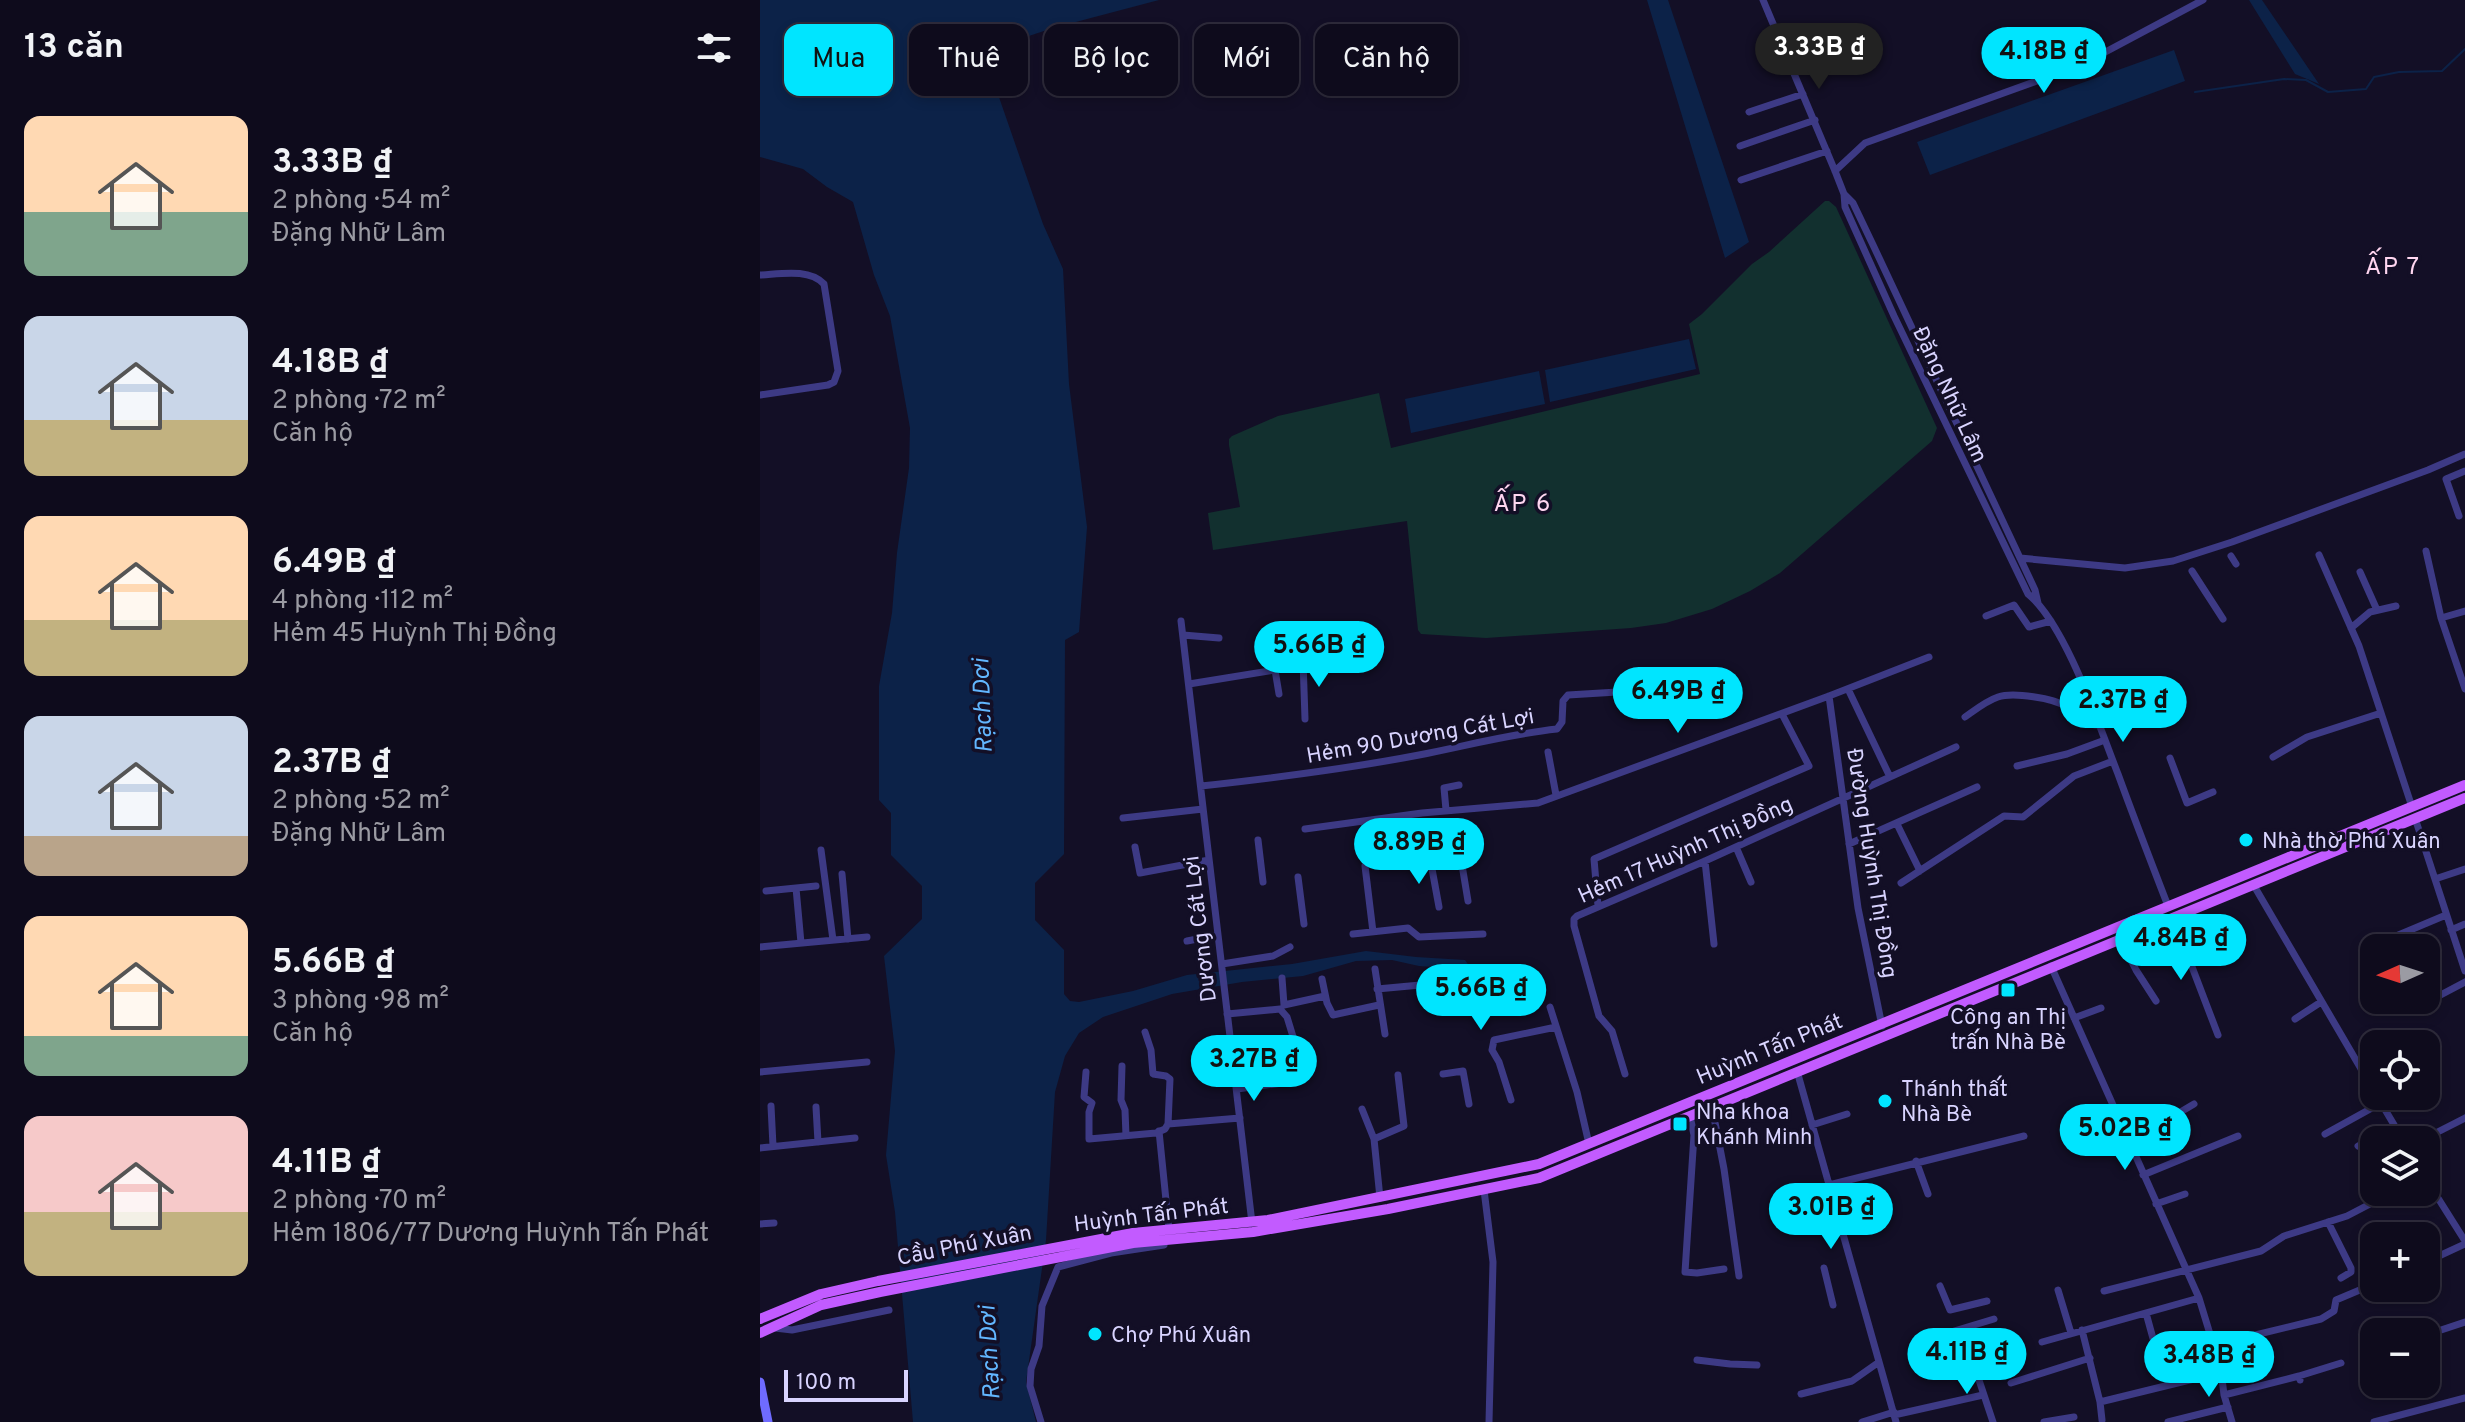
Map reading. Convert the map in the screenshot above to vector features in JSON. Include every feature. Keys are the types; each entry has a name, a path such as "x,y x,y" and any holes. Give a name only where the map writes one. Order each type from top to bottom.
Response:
{"main road":[{"name":"Huỳnh Tấn Phát","path":"1252,1227 1539,1164 2120,939 2413,813 2465,785"},
{"name":"Huỳnh Tấn Phát","path":"1059,1251 1133,1243 1168,1235 1252,1227 1484,1190 1539,1178 1797,1071 2168,906 2413,813 2465,798"},
{"path":"2168,906 2173,917"},
{"path":"1482,1177 1484,1190"},
{"name":"Cầu Phú Xuân","path":"879,1287 1059,1251"},
{"path":"760,1319 821,1294 879,1287"},
{"path":"760,1333 821,1305 879,1287"},
{"path":"760,1382 768,1422"}],"street":[{"name":"Đặng Nhữ Lâm","path":"1763,0 1815,120 1844,194 1845,207 1894,316 2011,562 2028,594 2051,621 2072,661 2168,906"},
{"path":"1835,171 1865,143 2081,65 2203,0"},
{"path":"1749,112 1803,94"},
{"path":"1740,146 1815,120"},
{"path":"1741,180 1827,151"},
{"name":"Đặng Nhữ Lâm","path":"1844,194 1853,203 2020,558 2038,603"},
{"path":"760,275 797,273 818,278 824,284 838,371 834,382 828,385 760,395"},
{"path":"2020,558 2125,568 2173,561 2232,542 2465,454"},
{"path":"2459,516 2446,479 2465,471"},
{"path":"2426,551 2441,618 2465,689"},
{"path":"2319,555 2351,628 2381,713 2465,971"},
{"path":"2360,572 2377,610"},
{"path":"2194,575 2223,619"},
{"path":"1986,616 2013,604 2028,626 2051,621"},
{"path":"2351,628 2377,610 2396,606"},
{"path":"2441,618 2465,611"},
{"name":"Dương Cát Lợi","path":"1181,621 1252,1227"},
{"path":"1183,635 1219,638"},
{"path":"1305,829 1446,810 1538,803 1929,657"},
{"path":"1303,660 1305,719"},
{"path":"1189,684 1275,670 1279,694"},
{"name":"Hẻm 90 Dương Cát Lợi","path":"1201,786 1337,769 1557,729 1562,722 1563,701 1568,695 1667,689"},
{"path":"1848,689 1890,777"},
{"name":"Đường Huỳnh Thị Đồng","path":"1829,696 1862,934 1884,1030"},
{"path":"1965,717 1997,697 2019,697 2054,701 2067,707 2083,723 2099,725"},
{"path":"2273,757 2307,737 2381,713"},
{"path":"1598,906 1594,859 1809,766 1782,714"},
{"path":"2017,766 2067,754 2105,740"},
{"name":"Hẻm 17 Huỳnh Thị Đồng","path":"1625,1074 1612,1031 1599,1016 1574,919 1956,747"},
{"path":"1548,752 1556,795"},
{"path":"2170,758 2187,803 2213,792"},
{"path":"1901,883 2004,816 2023,817 2074,776 2113,761"},
{"path":"1446,810 1444,788 1459,785"},
{"path":"1849,844 1977,787"},
{"path":"1123,818 1203,809"},
{"path":"1897,824 1920,871"},
{"path":"1258,840 1263,882"},
{"path":"1135,847 1140,873 1209,860"},
{"path":"1736,847 1751,882"},
{"path":"821,850 833,940"},
{"path":"1460,853 1468,901"},
{"path":"1430,858 1439,907"},
{"path":"1705,861 1714,944"},
{"path":"1365,866 1373,932"},
{"path":"2435,879 2465,869"},
{"path":"842,874 848,939"},
{"path":"1298,877 1304,924"},
{"path":"2253,884 2360,1067"},
{"path":"766,891 816,886"},
{"path":"796,888 801,943"},
{"path":"2401,934 2446,915"},
{"path":"2173,917 2218,1035"},
{"path":"2451,930 2465,924"},
{"path":"1353,934 1408,928 1419,937 1483,934"},
{"path":"1187,941 1218,935"},
{"path":"760,947 867,937"},
{"path":"2120,939 2156,1001"},
{"path":"1222,966 1273,956 1290,947"},
{"path":"2051,966 2199,1298 2221,1370 2232,1422"},
{"path":"1375,969 1385,1034"},
{"path":"1282,978 1284,1005 1325,996"},
{"path":"1322,979 1333,1015 1379,1005"},
{"path":"1377,989 1453,982"},
{"path":"2440,995 2465,982"},
{"path":"2295,1019 2321,1002"},
{"path":"1550,1007 1577,1092 1589,1144"},
{"path":"2074,1018 2101,1008"},
{"path":"1227,1014 1280,1009 1287,1017 1298,1053"},
{"path":"1511,1100 1492,1050 1494,1040 1556,1027"},
{"path":"1086,1072 1084,1097 1092,1103 1089,1139 1165,1129 1168,1124 1170,1079 1153,1074 1151,1050 1145,1032"},
{"path":"760,1072 867,1062"},
{"path":"1122,1066 1121,1100 1125,1110 1126,1136"},
{"path":"1443,1074 1463,1071 1469,1104"},
{"path":"1797,1071 1895,1416"},
{"path":"1374,1139 1404,1126 1398,1075"},
{"path":"1237,1089 1297,1081"},
{"path":"2128,1143 2194,1104"},
{"path":"771,1106 773,1146"},
{"path":"816,1107 818,1142"},
{"path":"1712,1107 1739,1276"},
{"path":"1362,1109 1374,1139 1380,1198"},
{"path":"2325,1134 2362,1110"},
{"path":"1812,1125 1847,1114"},
{"path":"1690,1116 1694,1135 1685,1272 1724,1269"},
{"path":"1168,1124 1240,1118"},
{"path":"2440,1131 2465,1118"},
{"path":"1041,1422 1030,1386 1031,1369 1039,1346 1042,1306 1058,1267 1111,1253 1166,1245 1168,1235 1159,1131"},
{"path":"1829,1185 2024,1136"},
{"path":"2143,1175 2238,1136"},
{"path":"760,1148 855,1138"},
{"path":"1916,1161 1928,1194"},
{"path":"1484,1190 1493,1262 1489,1422"},
{"path":"2156,1204 2185,1194"},
{"path":"2440,1202 2465,1242 2440,1255"},
{"path":"2104,1291 2261,1251 2284,1236 2366,1206"},
{"path":"2328,1222 2351,1268 2351,1272 2341,1278"},
{"path":"760,1224 774,1223"},
{"path":"1824,1268 1833,1305"},
{"path":"1940,1286 1950,1310 1987,1301"},
{"path":"2058,1290 2071,1333"},
{"path":"2214,1345 2321,1319 2334,1311 2336,1300 2360,1290"},
{"path":"2042,1342 2199,1298"},
{"path":"775,1328 792,1330 889,1310"},
{"path":"2146,1313 2157,1353"},
{"path":"1941,1335 1994,1319"},
{"path":"2440,1330 2465,1322"},
{"path":"2082,1330 2102,1420"},
{"path":"2011,1383 2090,1358"},
{"path":"1972,1359 1993,1422"},
{"path":"1697,1360 1757,1365"},
{"path":"1801,1394 1852,1381 1879,1362"},
{"path":"2224,1395 2300,1378 2341,1363"},
{"path":"2100,1402 2221,1370"},
{"path":"1862,1422 1983,1395"},
{"path":"2374,1422 2465,1398"},
{"path":"2168,1422 2228,1407"},
{"path":"2044,1422 2074,1417"}],"green space":[{"path":"1825,201 1836,207 1937,428 1932,441 1780,573 1750,591 1712,609 1666,623 1631,628 1486,638 1421,634 1418,630 1407,521 1213,550 1208,513 1240,507 1229,445 1232,436 1278,416 1379,393 1391,448 1700,374 1689,324"}],"water":[{"name":"Rạch Dơi","path":"760,0 1159,0 1068,24 1044,24 1044,31 1028,36 1028,24 909,24 909,96 999,96 1043,224 1063,269 1069,384 1087,527 1079,632 1065,640 1064,854 1035,883 1035,920 1064,950 1064,994 1070,1001 1133,991 1187,975 1292,964 1366,951 1465,960 1472,970 1419,966 1392,960 1356,961 1303,976 1172,994 1103,1017 1079,1033 1065,1056 1055,1092 1046,1240 1026,1382 1036,1422 913,1422 895,1212 886,1155 895,1051 884,956 922,919 922,886 891,855 891,813 879,800 879,686 892,613 909,468 910,428 890,316 874,275 853,202 803,169 760,157"},
{"path":"1647,0 1668,0 1749,242 1725,258"},
{"path":"2249,0 2262,0 2319,84 2295,74"},
{"path":"2174,50 2185,81 1930,175 1917,142"},
{"path":"1689,339 1696,369 1550,402 1545,370"},
{"path":"1539,371 1545,404 1411,433 1405,399"}],"waterway":[{"path":"2195,92 2284,79 2306,80 2328,92 2366,89 2374,77 2399,72 2442,71 2465,49"}],"place":[{"name":"Nhà thờ Phú Xuân","path":"2246,840"},
{"name":"Công an Thị trấn Nhà Bè","path":"2008,990"},
{"name":"Thánh thất Nhà Bè","path":"1885,1101"},
{"name":"Nha khoa Khánh Minh","path":"1680,1124"},
{"name":"Chợ Phú Xuân","path":"1095,1334"}],"district":[{"name":"ẤP 7","path":"2393,266"},
{"name":"ẤP 6","path":"1523,503"}]}
